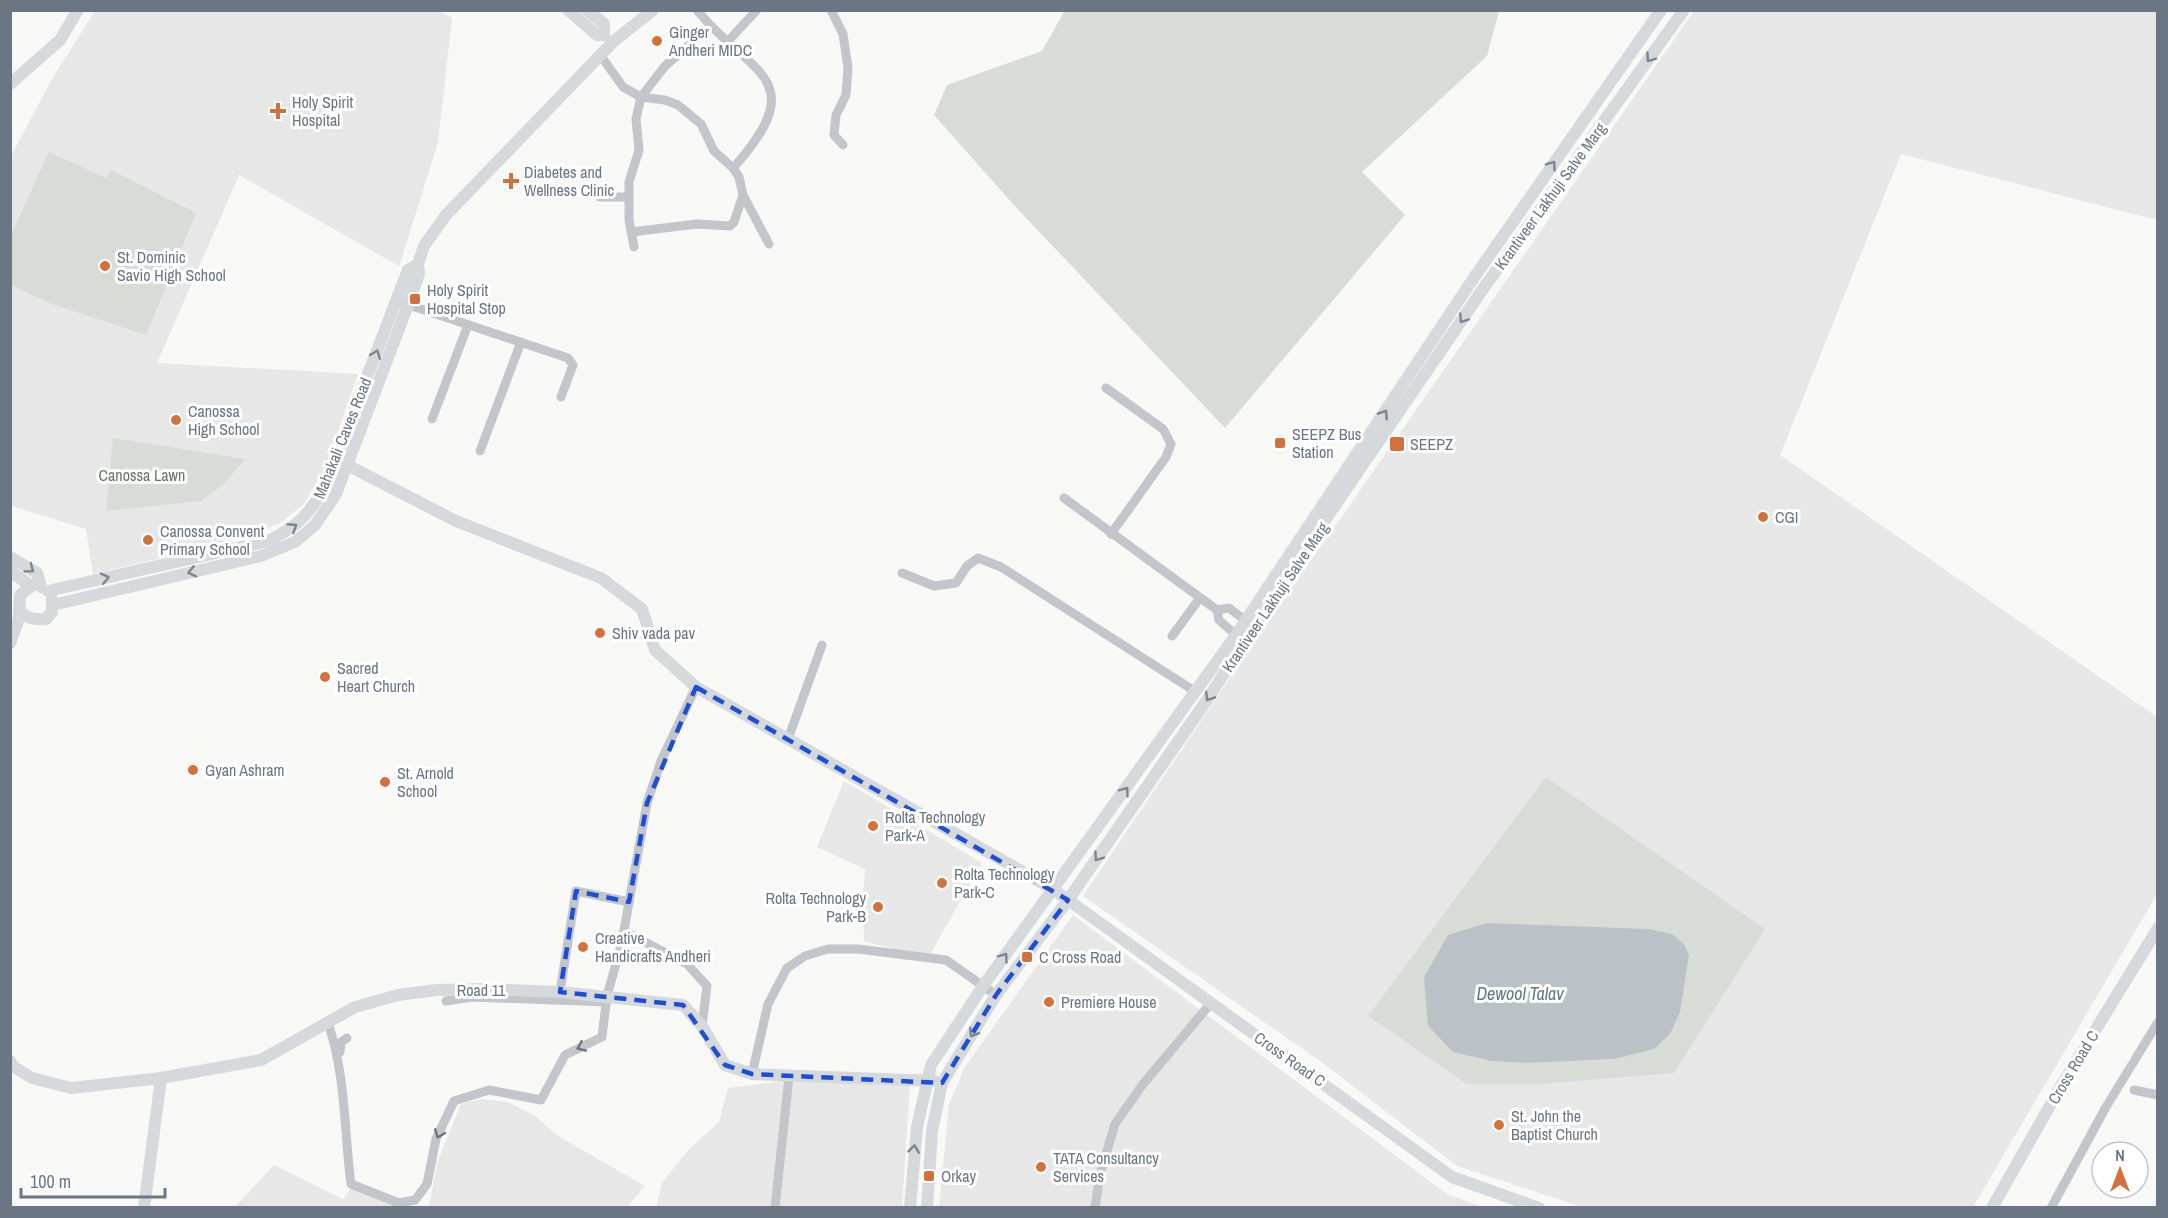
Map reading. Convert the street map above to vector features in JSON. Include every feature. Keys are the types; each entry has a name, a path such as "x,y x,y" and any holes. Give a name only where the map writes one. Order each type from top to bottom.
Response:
{"main road":[{"path":"10,84 60,40 78,10"},
{"path":"568,10 597,35 609,38"},
{"path":"587,10 604,24 609,38"},
{"name":"Mahakali Caves Road","path":"53,605 279,550 295,542 315,525 336,494 347,465 402,303 408,270 418,264 424,246 446,215 601,56 609,38 653,10"},
{"name":"Krantiveer Lakhuji Salve Marg","path":"910,1208 916,1137 931,1065 983,986 1246,621 1473,279 1661,10"},
{"name":"Krantiveer Lakhuji Salve Marg","path":"927,1208 932,1131 942,1083 996,995 1068,900 1207,700 1284,580 1485,286 1684,10"},
{"path":"1473,279 1485,286"},
{"name":"Mahakali Caves Road","path":"40,588 268,541 299,524 325,486 402,303"},
{"name":"Cross Road C","path":"347,465 456,521 601,579 642,609 656,650 696,687 1053,889 1452,1178 1539,1208"},
{"path":"10,557 37,573 40,588"},
{"path":"10,571 40,588 53,605 52,612 12,641"},
{"path":"40,588 15,596 19,610 24,616 40,619"},
{"path":"12,641 19,610"},
{"name":"Cross Road C","path":"1992,1208 2061,1086 2157,928"},
{"name":"Road 11","path":"10,1061 14,1067 32,1078 71,1088 161,1078 261,1060 355,1007 398,995 484,989 560,992 607,999 683,1005 702,1026 725,1065 752,1074 789,1077 927,1079 942,1083"},
{"path":"144,1208 161,1078"}],"street":[{"path":"697,10 710,27 729,40 762,72 770,90 771,110 753,142 733,168"},
{"path":"729,40 757,10"},
{"path":"831,10 843,34 848,68 846,95 836,115 834,135 843,145"},
{"path":"634,247 631,232 629,182 639,150 636,119 641,97 665,66 710,27"},
{"path":"601,56 623,87 641,97 665,100 678,105 701,124 714,151 733,168 739,177 743,195 769,244"},
{"path":"631,232 697,224 730,226 734,222 743,195"},
{"path":"600,197 629,197"},
{"path":"402,303 572,360 573,365 561,397"},
{"path":"432,419 468,325"},
{"path":"480,451 521,342"},
{"path":"1106,388 1163,429 1171,444 1166,457 1111,534"},
{"path":"1064,498 1217,610 1219,620 1236,635"},
{"path":"902,573 934,586 956,583 967,566 978,558 1001,567 1196,693"},
{"path":"1172,636 1200,598"},
{"path":"1217,610 1229,608 1246,621"},
{"path":"788,739 822,645"},
{"path":"328,1023 334,1039 348,1135 352,1185 399,1203 415,1200 427,1184 436,1139 454,1101 489,1090 541,1100 565,1055 602,1037 607,999 624,931 647,803 662,762 696,687"},
{"path":"560,992 576,891 629,902"},
{"path":"624,931 687,964 707,986 702,1026"},
{"path":"752,1074 768,1004 788,968 805,956 828,949 858,949 946,960 996,995"},
{"path":"446,1001 472,997 607,999"},
{"path":"1095,1208 1100,1174 1114,1125 1143,1084 1210,1003"},
{"path":"2051,1208 2106,1107 2157,1022"},
{"path":"347,1038 341,1042 340,1046 353,1130 352,1134 348,1135"},
{"path":"775,1208 789,1077"},
{"path":"2134,1090 2157,1095"}],"highlighted area":[{"path":"696,687 1068,900 996,995 942,1083 752,1074 725,1065 683,1005 560,992 576,891 629,902 647,803"}],"shaded area":[{"path":"437,10 452,18 438,143 399,266 239,175 157,363 358,374 326,466 304,504 280,523 226,543 93,574 86,529 11,506 11,156 52,79 95,11"},
{"name":"SEEPZ","path":"1694,11 2157,11 2157,220 1901,154 1780,455 2157,717 2157,894 1973,1207 1582,1207 1457,1166 1320,1061 1083,896 1257,638"},
{"path":"844,781 982,863 928,958 864,941 865,869 817,847"},
{"path":"1073,915 1447,1194 1482,1207 939,1208 949,1104 965,1067"},
{"path":"792,1080 910,1084 902,1207 656,1208 662,1183 689,1149 719,1122 728,1088"},
{"path":"481,1099 508,1102 535,1116 558,1136 645,1186 627,1207 429,1207 437,1163 461,1104"},
{"path":"274,1165 343,1199 352,1187 398,1207 234,1208"}],"green space":[{"path":"1065,10 1499,11 1487,56 1362,172 1405,215 1225,428 1013,204 934,115 947,85 1042,51"},
{"path":"49,152 106,178 111,170 196,213 146,335 49,303 11,285 11,235"},
{"name":"Canossa Lawn","path":"113,438 245,459 224,484 201,501 106,511"},
{"path":"1546,777 1765,929 1674,1073 1540,1084 1467,1084 1368,1016","holes":["1487,923 1649,929 1672,934 1684,944 1614,1059 1528,1063 1491,1061"]}],"water":[{"name":"Dewool Talav","path":"1487,923 1649,929 1672,934 1684,944 1689,955 1680,1012 1670,1034 1654,1049 1614,1059 1528,1063 1491,1061 1453,1052 1428,1026 1424,977 1448,935"}],"place":[{"name":"Ginger Andheri MIDC","path":"657,41"},
{"name":"Holy Spirit Hospital","path":"278,111"},
{"name":"Diabetes and Wellness Clinic","path":"511,181"},
{"name":"St. Dominic Savio High School","path":"105,266"},
{"name":"Holy Spirit Hospital Stop","path":"415,299"},
{"name":"Canossa High School","path":"176,420"},
{"name":"SEEPZ Bus Station","path":"1280,443"},
{"name":"SEEPZ","path":"1397,444"},
{"name":"CGI","path":"1763,517"},
{"name":"Canossa Convent Primary School","path":"148,540"},
{"name":"Shiv vada pav","path":"600,633"},
{"name":"Sacred Heart Church","path":"325,677"},
{"name":"Gyan Ashram","path":"193,770"},
{"name":"St. Arnold School","path":"385,782"},
{"name":"Rolta Technology Park-A","path":"873,826"},
{"name":"Rolta Technology Park-C","path":"942,883"},
{"name":"Rolta Technology Park-B","path":"878,907"},
{"name":"Creative Handicrafts Andheri","path":"583,947"},
{"name":"C Cross Road","path":"1027,957"},
{"name":"Premiere House","path":"1049,1002"},
{"name":"St. John the Baptist Church","path":"1499,1125"},
{"name":"TATA Consultancy Services","path":"1041,1167"},
{"name":"Orkay","path":"929,1176"}]}
